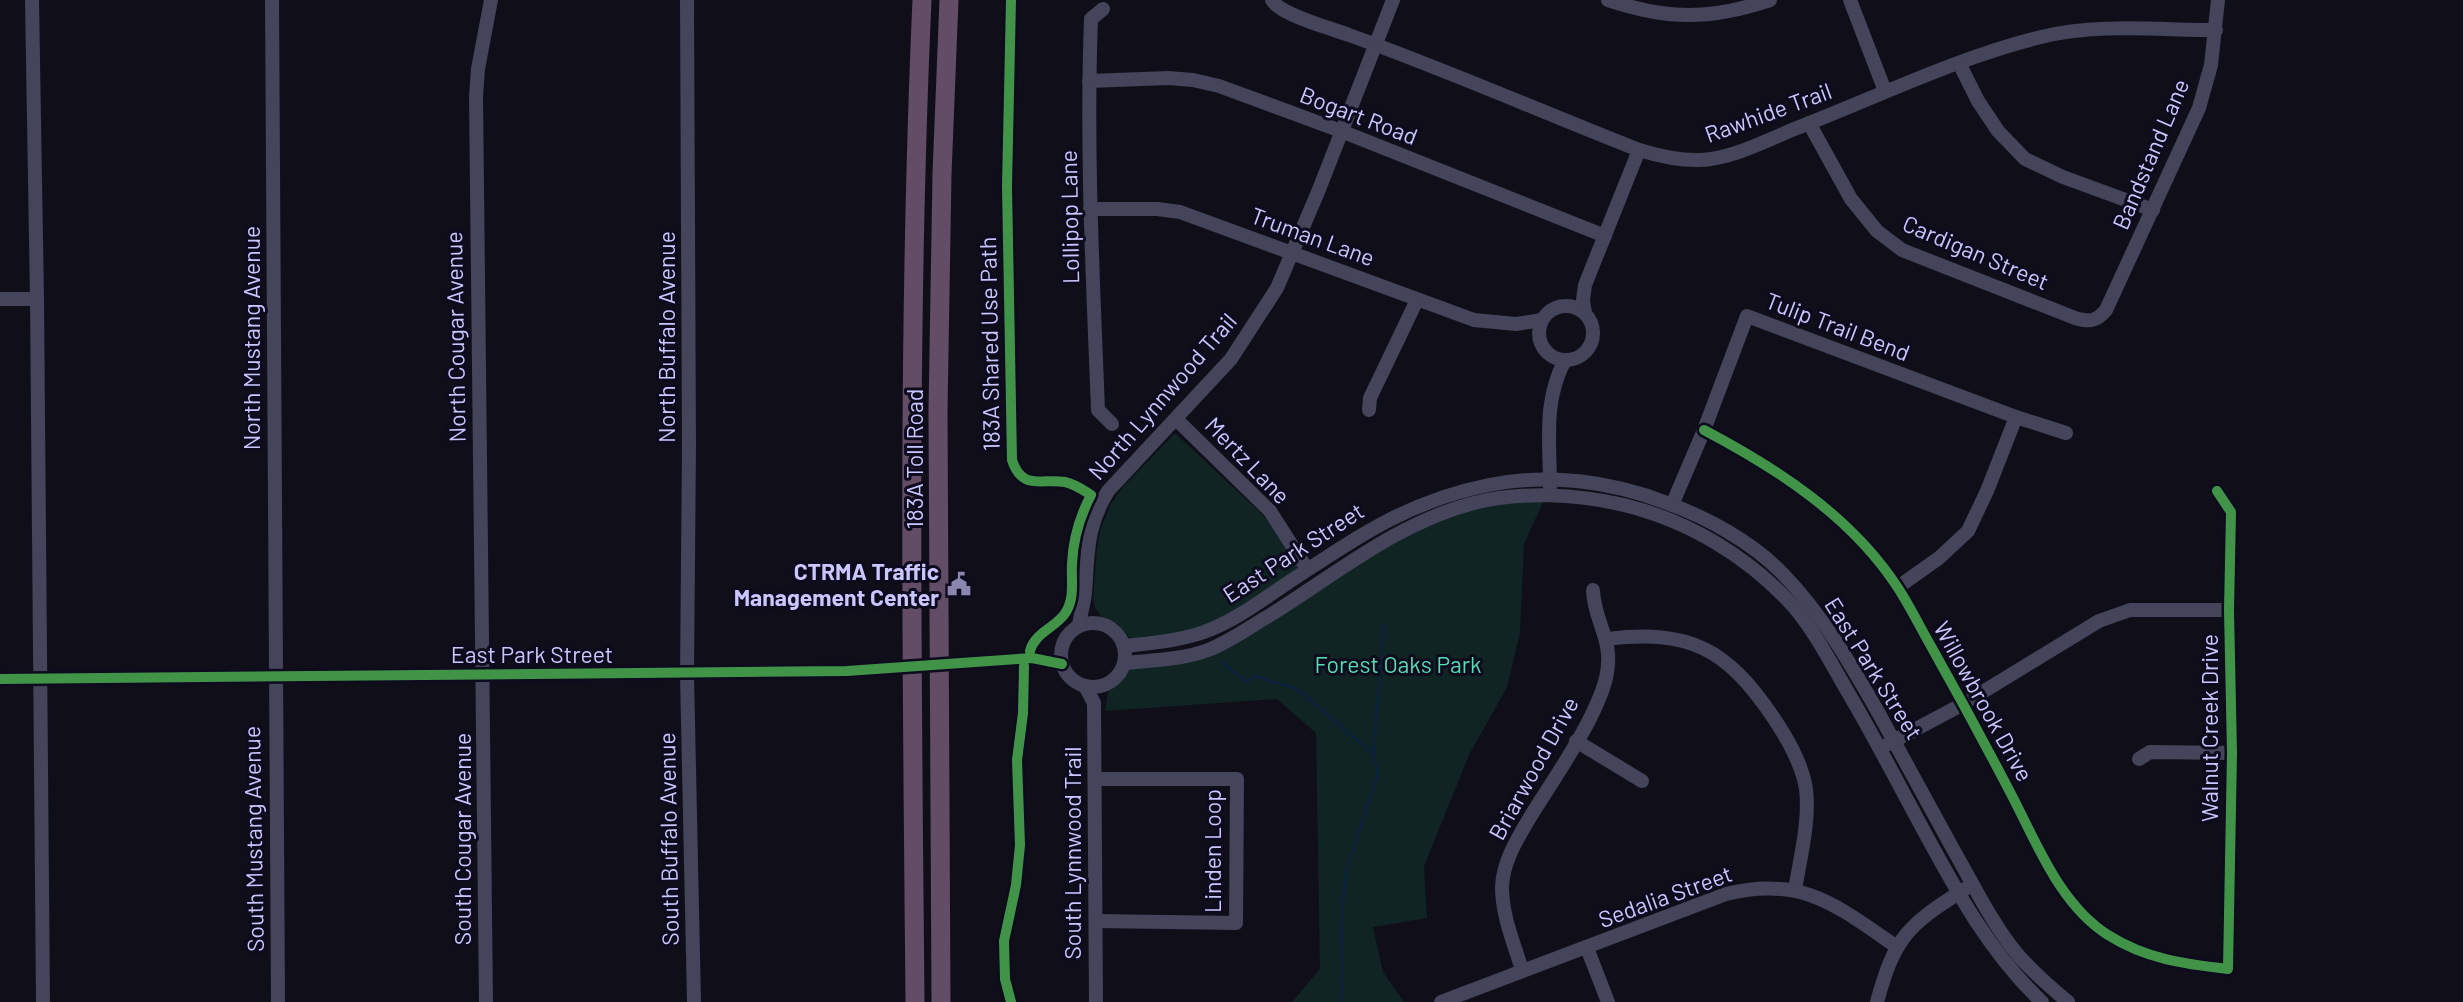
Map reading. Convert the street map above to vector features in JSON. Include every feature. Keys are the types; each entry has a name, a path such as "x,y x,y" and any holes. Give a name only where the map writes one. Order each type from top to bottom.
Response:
{"highway":[{"name":"183A Toll Road","path":"915,1002 911,545 913,240 922,0"},
{"name":"183A Toll Road","path":"941,1002 938,411 944,97 949,0"}],"street":[{"path":"32,0 43,1002"},
{"name":"North Mustang Avenue","path":"272,0 275,675"},
{"name":"North Cougar Avenue","path":"483,675 476,96 479,61 491,0"},
{"name":"North Buffalo Avenue","path":"687,0 690,446 687,674"},
{"name":"Rawhide Trail","path":"1272,0 1274,5 1290,13 1375,44 1639,150 1666,158 1702,160 1730,154 1885,91 2042,37 2074,31 2216,30"},
{"name":"North Lynnwood Trail","path":"1079,626 1084,595 1085,560 1097,508 1108,491 1231,359 1277,288 1294,252 1392,0"},
{"path":"1608,0 1656,14 1698,16 1732,12 1770,0"},
{"path":"1850,0 1885,91"},
{"name":"Bandstand Lane","path":"2100,318 2199,108 2211,65 2218,0"},
{"name":"Lollipop Lane","path":"1103,9 1091,19 1088,80 1090,209 1098,410 1112,424"},
{"path":"1959,64 1978,101 1998,131 2025,159 2063,177 2153,210"},
{"name":"Bogart Road","path":"1088,80 1193,79 1219,86 1341,131 1605,236"},
{"name":"Cardigan Street","path":"1809,123 1851,199 1877,231 1902,250 2075,318 2089,322 2100,318"},
{"path":"1585,285 1574,298 1546,314 1542,320 1539,336 1545,351 1558,358 1583,354 1593,339 1593,329 1585,313 1583,300 1585,285 1639,150"},
{"name":"Truman Lane","path":"1090,209 1157,209 1180,212 1474,320 1516,324 1542,320"},
{"path":"0,299 37,299"},
{"path":"1369,410 1370,398 1418,300"},
{"path":"1561,306 1577,308 1585,313"},
{"name":"Tulip Trail Bend","path":"1672,505 1747,316 2066,433"},
{"name":"Truman Lane","path":"1516,324 1539,336"},
{"path":"1550,496 1550,414 1558,358"},
{"path":"1898,587 1939,558 1968,531 1987,491 2016,416"},
{"name":"Mertz Lane","path":"1176,419 1270,511 1307,569"},
{"name":"Willowbrook Drive","path":"1704,430 1789,479 1828,510 1863,544 1898,587 1964,704 2053,873 2074,905 2105,934 2135,950 2175,963 2228,969"},
{"name":"East Park Street","path":"1124,646 1203,633 1233,619 1387,520 1423,502 1467,489 1504,482 1550,480 1617,487 1672,505 1740,540 1782,572 1825,624 1973,884 2017,953 2039,978 2068,1002"},
{"name":"Walnut Creek Drive","path":"2217,491 2231,512 2229,610 2232,752 2228,969"},
{"name":"East Park Street","path":"1125,663 1171,659 1207,650 1241,633 1389,538 1461,507 1504,498 1550,496 1606,501 1649,511 1690,528 1730,551 1764,578 1794,608 1818,640 1880,748 1958,894 2001,958 2042,1002"},
{"name":"Briarwood Drive","path":"1522,970 1504,911 1504,873 1518,837 1576,741 1606,679 1609,653 1607,639 1594,603 1593,590"},
{"path":"1084,595 1101,624"},
{"path":"1880,748 1964,704 2099,621 2130,610 2229,610"},
{"path":"1101,624 1116,632 1124,646 1125,663 1117,677 1102,686 1085,686 1071,678 1062,664 1062,645 1066,637 1079,626 1101,624"},
{"path":"1607,639 1638,635 1657,636 1700,647 1731,666 1755,691 1786,736 1806,789 1805,824 1795,890"},
{"name":"East Park Street","path":"1026,658 1062,645"},
{"name":"East Park Street","path":"0,679 847,671 1026,658 1062,664"},
{"name":"South Buffalo Avenue","path":"687,674 694,1002"},
{"name":"South Mustang Avenue","path":"275,675 278,1002"},
{"name":"South Cougar Avenue","path":"483,675 486,1002"},
{"name":"South Lynnwood Trail","path":"1085,686 1094,703 1096,1002"},
{"name":"South Lynnwood Trail","path":"1094,703 1102,686"},
{"path":"1576,741 1642,782"},
{"path":"2139,759 2150,752 2232,752"},
{"name":"Linden Loop","path":"1095,779 1237,779 1236,923 1096,921"},
{"path":"1877,1002 1888,964 1909,930 1924,915 1973,884"},
{"name":"Sedalia Street","path":"1441,1002 1726,894 1767,886 1795,890 1840,907 1897,947"},
{"path":"1587,948 1608,1002"}],"green space":[{"path":"1175,433 1267,519 1298,565 1295,572 1222,620 1182,633 1141,641 1130,638 1119,626 1102,617 1095,608 1093,598 1097,548 1101,527 1121,489"},
{"name":"Forest Oaks Park","path":"1544,500 1524,544 1520,633 1507,687 1469,755 1424,866 1427,918 1373,927 1383,972 1404,1002 1292,1002 1320,969 1316,733 1277,699 1105,711 1108,693 1132,667 1192,658 1416,528 1479,507"}],"waterway":[{"path":"1342,1002 1341,923 1346,872 1378,773 1373,754 1384,625"},
{"path":"1223,663 1246,682 1256,676 1297,689 1372,753"}],"cycle path":[{"name":"183A Shared Use Path","path":"1011,0 1007,186 1012,460 1016,470 1027,480 1065,482 1091,495 1076,537 1069,606 1062,617 1036,639 1030,651"},
{"path":"1704,430 1759,461 1812,497 1859,539 1879,562 1912,611 2050,870 2062,889 2091,922 2122,943 2151,955 2228,969 2232,753 2229,610 2231,512 2217,491"},
{"path":"0,679 847,671 1032,658 1062,664"},
{"path":"1011,1002 1005,979 1004,941 1016,885 1020,845 1017,760 1023,713 1024,666"}],"place":[{"name":"CTRMA Traffic Management Center","path":"959,584"}]}
